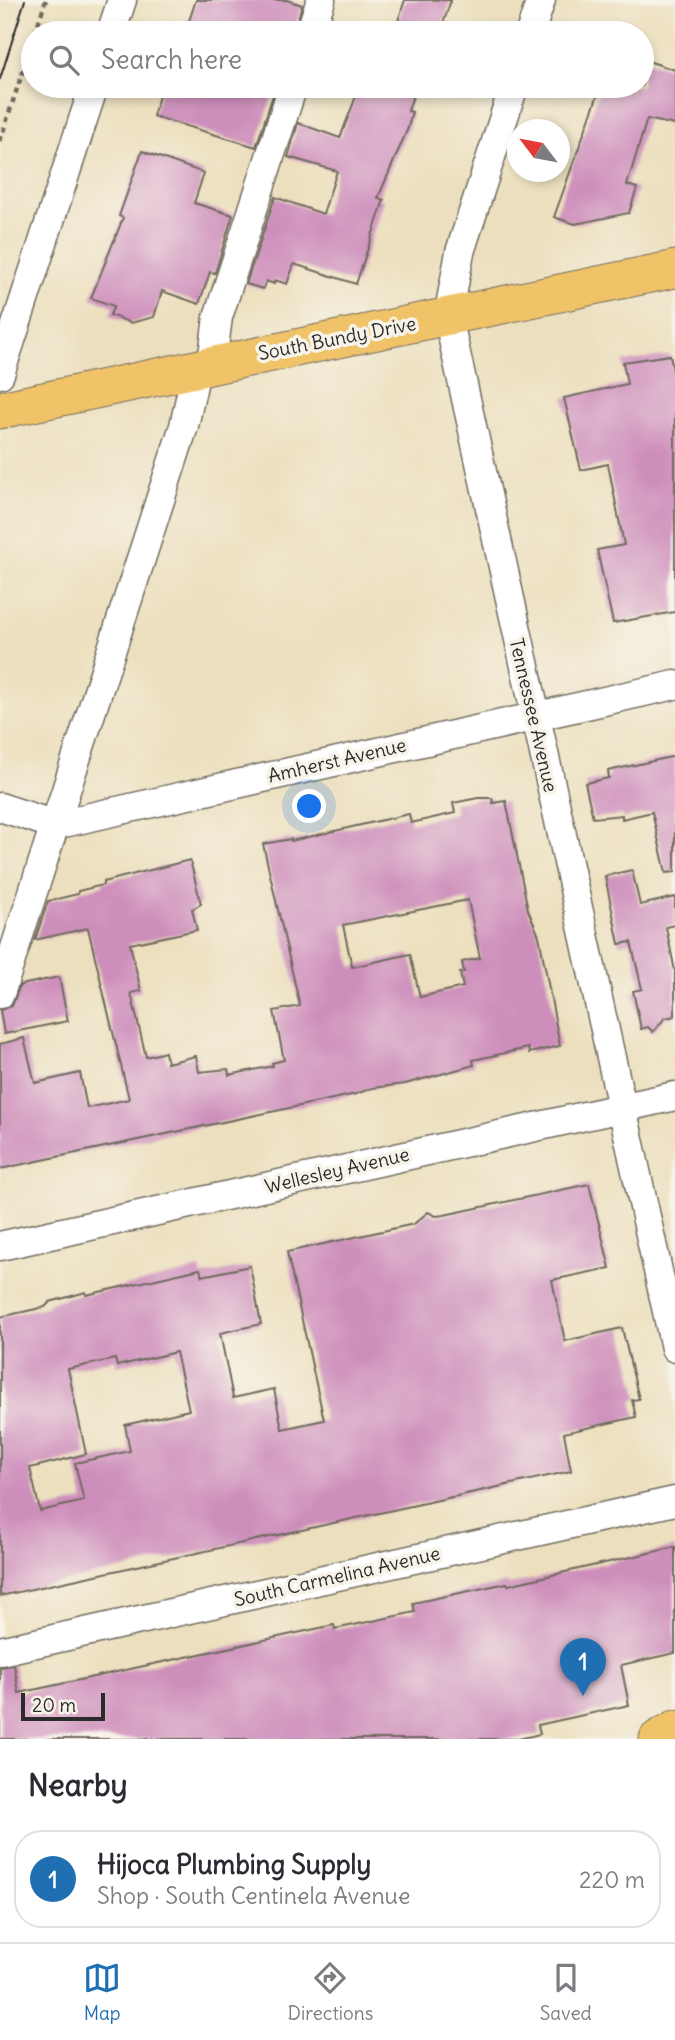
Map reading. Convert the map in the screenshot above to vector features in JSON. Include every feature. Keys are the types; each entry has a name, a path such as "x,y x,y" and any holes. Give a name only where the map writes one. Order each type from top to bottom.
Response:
{"main road":[{"name":"South Bundy Drive","path":"0,410 205,364 675,269"},
{"path":"658,1739 675,1729"}],"street":[{"path":"115,21 122,0"},
{"path":"314,21 321,0"},
{"path":"534,21 541,0"},
{"path":"0,374 90,98"},
{"path":"0,994 289,98"},
{"name":"Tennessee Avenue","path":"510,98 460,252 448,317 675,1349"},
{"name":"Amherst Avenue","path":"55,825 675,685"},
{"path":"0,807 55,825"},
{"name":"Wellesley Avenue","path":"0,1246 675,1096"},
{"name":"South Carmelina Avenue","path":"0,1651 675,1501"}],"path":[{"path":"40,21 46,0"},
{"path":"0,141 21,77"}],"building":[{"path":"196,0 287,0 302,5 297,21 189,21"},
{"path":"405,0 451,0 444,21 398,21"},
{"path":"654,63 675,70 675,125 647,119 627,185 637,188 629,213 575,224 554,217 567,182 570,182 570,172 597,98 654,98"},
{"path":"158,98 272,98 256,147 153,116"},
{"path":"355,98 412,98 408,111 412,112 408,128 378,198 384,200 356,284 294,264 287,284 275,280 274,284 266,281 263,289 246,284 275,197 323,214 337,171 288,157 298,123 340,138"},
{"path":"142,151 204,173 194,203 233,215 215,273 210,272 199,304 162,291 154,317 131,323 110,315 114,306 91,298 123,218 119,216"},
{"path":"670,355 675,380 675,612 613,623 597,550 624,545 608,464 581,470 564,398 627,384 623,362"},
{"path":"675,756 675,872 666,873 652,812 622,819 622,815 593,818 585,783 609,778 608,771"},
{"path":"478,798 492,798 493,803 506,801 528,910 539,936 560,1046 529,1053 528,1048 473,1060 474,1065 405,1084 372,1088 356,1094 0,1169 0,1044 24,1038 35,1083 80,1073 87,1108 129,1099 88,928 35,940 48,901 78,894 78,891 103,885 103,882 190,860 201,904 192,909 197,930 130,944 141,991 131,993 146,1057 165,1052 167,1063 196,1056 199,1072 228,1069 229,1075 273,1066 272,1063 284,1060 274,1011 300,1006 263,844 291,841 409,814 411,823 455,813 453,803","holes":["468,900 480,958 462,962 464,972 460,973 463,987 420,997 410,954 352,967 343,925"]},
{"path":"632,870 640,905 675,897 675,925 666,927 675,971 675,1016 665,1018 653,1032 648,1027 641,1029 633,991 642,989 631,942 619,944 605,876"},
{"path":"59,977 68,1021 4,1034 0,1010 12,1006 20,985"},
{"path":"589,1184 610,1268 552,1280 565,1341 622,1328 639,1399 632,1400 636,1417 564,1433 571,1471 0,1596 0,1317 45,1307 50,1302 86,1292 86,1295 200,1269 202,1276 250,1266 261,1324 220,1333 233,1398 274,1389 282,1429 324,1420 287,1252 414,1224 428,1212 436,1216","holes":["176,1352 189,1410 125,1425 130,1451 75,1463 84,1501 40,1511 30,1468 86,1454 68,1369 115,1359 117,1366"]},
{"path":"675,1547 675,1653 621,1665 629,1705 538,1725 540,1734 518,1739 0,1739 0,1667 14,1665 19,1693 334,1625 335,1629 415,1612 413,1603 507,1583 508,1585"}],"tram line":[{"path":"0,79 25,0"}],"place":[{"name":"Hijoca Plumbing Supply","path":"583,1696"}]}
